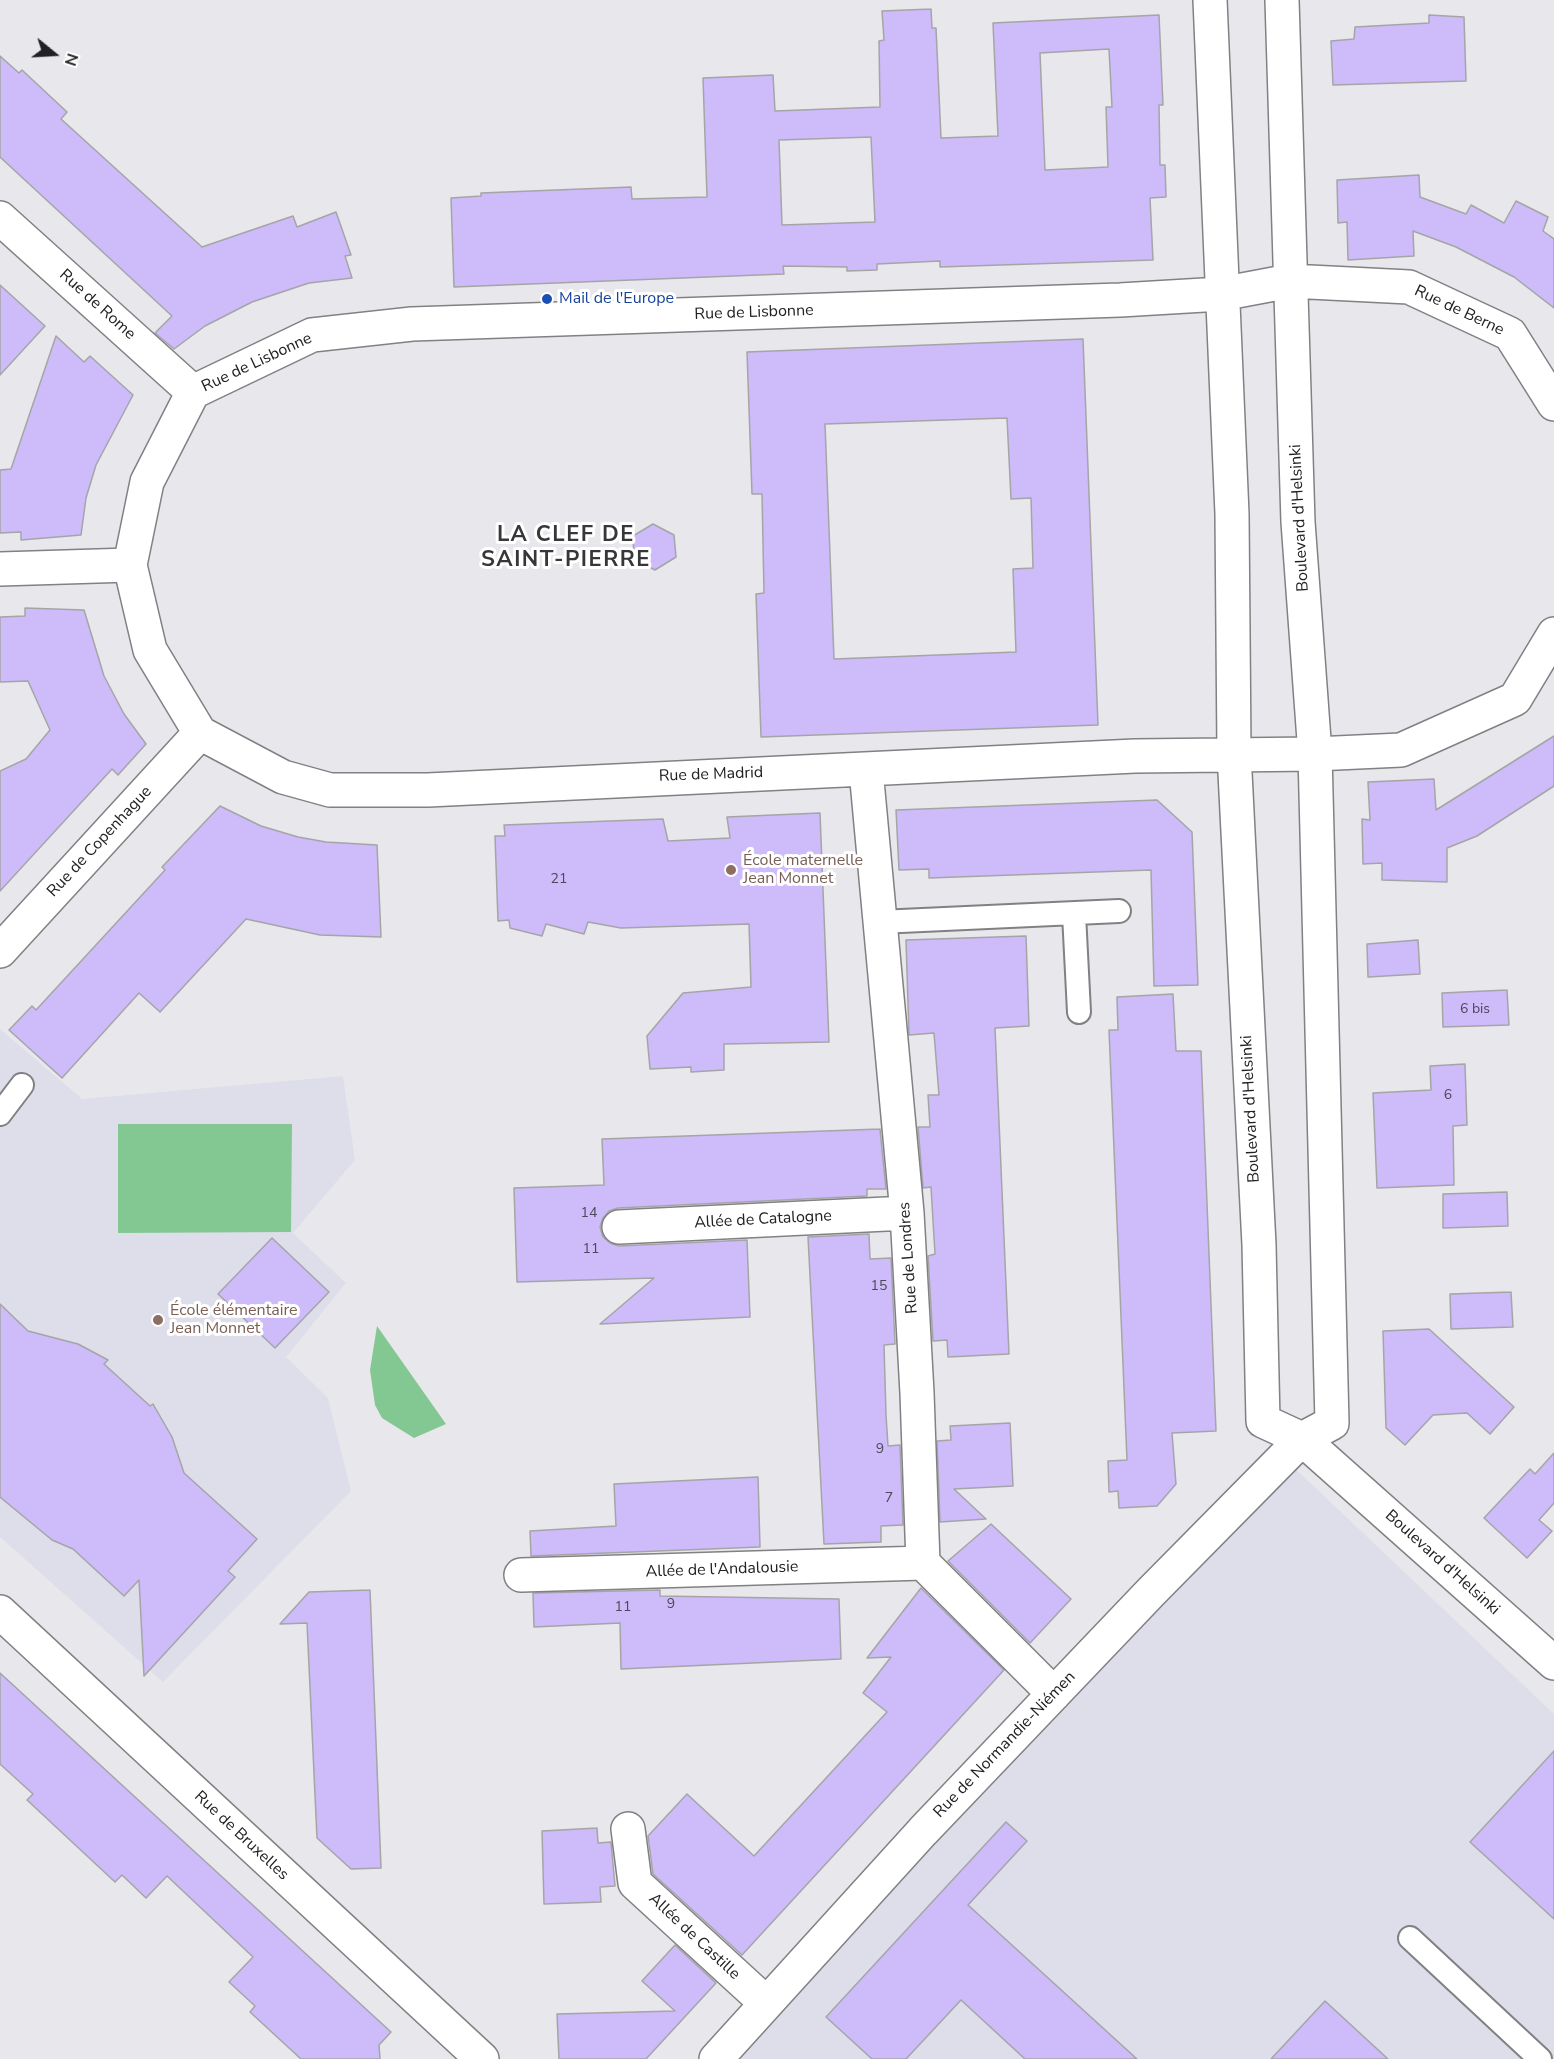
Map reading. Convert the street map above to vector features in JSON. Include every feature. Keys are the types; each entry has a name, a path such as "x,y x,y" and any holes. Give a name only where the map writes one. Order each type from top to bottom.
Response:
{"street":[{"name":"Boulevard d'Helsinki","path":"1210,0 1232,514 1234,753 1259,1245 1263,1421 1302,1439 1554,1663"},
{"name":"Boulevard d'Helsinki","path":"1282,0 1298,522 1315,754 1332,1423 1302,1439"},
{"name":"Rue de Rome","path":"0,218 193,392"},
{"path":"1221,294 1290,281"},
{"name":"Rue de Berne","path":"1290,281 1409,287 1510,334 1554,404"},
{"name":"Rue de Lisbonne","path":"193,392 312,335 412,324 1120,300 1221,294"},
{"path":"193,392 147,482 130,565 150,650 200,734"},
{"path":"0,569 130,565"},
{"path":"1234,753 1315,754 1401,750 1515,699 1554,634"},
{"name":"Rue de Madrid","path":"200,734 283,777 330,790 428,790 712,775 1234,753"},
{"name":"Rue de Copenhague","path":"0,951 200,734"},
{"name":"Rue de Londres","path":"866,770 907,1214 923,1563"},
{"name":"Allée de Catalogne","path":"619,1227 907,1214"},
{"name":"Rue de Normandie-Niémen","path":"716,2059 1054,1694 1302,1439"},
{"path":"923,1563 1054,1694"},
{"name":"Allée de l'Andalousie","path":"521,1575 923,1563"},
{"name":"Rue de Bruxelles","path":"0,1612 482,2059"},
{"name":"Allée de Castille","path":"628,1828 635,1883 766,2003"}],"lane":[{"path":"879,922 1119,911"},
{"path":"1074,914 1079,1011"},
{"path":"0,1114 22,1086"},
{"path":"1410,1938 1540,2059"}],"shaded area":[{"name":"École élémentaire Jean Monnet","path":"0,1029 82,1099 343,1076 355,1160 293,1233 346,1283 286,1357 328,1398 351,1491 163,1682 0,1537"},
{"path":"1283,1457 1554,1714 1554,2059 716,2059"}],"green space":[{"path":"118,1124 292,1124 291,1232 118,1233"},
{"path":"377,1326 446,1424 414,1438 382,1418 375,1405 370,1370"}],"building":[{"path":"931,9 932,28 936,28 941,138 998,136 993,23 1159,15 1163,105 1159,105 1160,165 1165,165 1166,197 1150,198 1153,260 940,267 940,261 877,264 877,270 847,271 847,267 783,266 784,274 454,287 451,198 481,196 481,193 631,187 632,199 707,197 703,78 773,75 775,111 880,107 879,41 884,40 882,11","holes":["1109,49 1112,107 1106,107 1108,167 1045,170 1040,53","871,137 875,222 782,225 779,140"]},
{"path":"1429,15 1464,17 1466,81 1333,85 1331,41 1354,39 1355,27 1429,23"},
{"path":"0,56 19,73 22,70 67,112 61,119 202,247 293,216 297,227 336,212 351,255 345,256 352,278 309,283 252,302 205,326 174,349 155,333 172,316 0,157"},
{"path":"1419,175 1420,197 1466,214 1471,205 1504,223 1516,201 1548,217 1543,231 1554,239 1554,308 1514,277 1456,247 1413,231 1414,256 1348,260 1347,222 1338,223 1337,180"},
{"path":"0,285 45,326 0,375"},
{"path":"56,336 84,362 90,356 133,395 96,465 86,498 81,535 21,540 21,532 0,533 0,470 11,469"},
{"path":"1083,339 1098,725 761,737 756,594 764,593 762,494 752,494 747,352","holes":["1007,418 1011,499 1031,498 1033,568 1013,569 1016,652 834,659 825,424"]},
{"path":"653,524 674,535 676,557 655,570 634,559 633,536"},
{"path":"25,608 84,610 104,676 124,714 146,744 118,775 112,769 0,891 0,771 26,759 50,730 28,681 0,682 0,617 25,616"},
{"path":"1554,736 1554,786 1477,836 1447,848 1447,882 1382,880 1382,863 1363,864 1362,819 1370,820 1368,782 1434,779 1436,810"},
{"path":"1157,800 1192,832 1198,985 1154,986 1151,870 929,878 929,869 899,870 896,810"},
{"path":"220,806 261,826 298,837 326,842 377,845 381,937 320,935 246,919 160,1012 139,993 62,1078 9,1030 32,1006 36,1010 165,870 162,867"},
{"path":"820,813 829,1042 724,1044 724,1070 691,1072 691,1067 650,1069 647,1036 683,993 751,987 749,924 621,928 588,922 584,934 546,924 542,936 510,928 509,920 498,921 495,836 505,836 504,825 663,819 668,841 730,838 727,817"},
{"path":"1026,936 1029,1026 995,1028 1009,1354 948,1357 947,1340 933,1341 928,1256 935,1254 931,1187 923,1188 918,1127 930,1127 928,1095 939,1095 934,1033 909,1035 906,940"},
{"path":"1418,940 1420,974 1368,977 1367,944"},
{"path":"1507,990 1509,1025 1443,1027 1442,993"},
{"path":"1173,994 1176,1051 1201,1051 1216,1431 1172,1433 1176,1484 1157,1506 1119,1508 1118,1491 1109,1492 1108,1461 1127,1460 1109,1030 1118,1030 1117,997"},
{"path":"1465,1064 1467,1125 1453,1126 1454,1185 1377,1188 1373,1093 1431,1090 1430,1066"},
{"path":"880,1129 886,1189 867,1189 867,1196 618,1208 609,1211 603,1218 600,1227 603,1237 619,1246 747,1240 750,1317 600,1324 654,1278 517,1282 514,1188 604,1185 602,1139"},
{"path":"1507,1192 1508,1226 1443,1228 1443,1194"},
{"path":"869,1234 870,1259 891,1258 895,1344 884,1345 886,1415 888,1446 900,1445 903,1525 881,1526 881,1542 824,1544 808,1237"},
{"path":"272,1238 329,1292 275,1348 218,1294"},
{"path":"1511,1292 1513,1327 1451,1329 1450,1294"},
{"path":"0,1304 28,1331 78,1344 108,1360 104,1364 150,1406 153,1404 172,1437 184,1473 257,1539 228,1571 235,1577 144,1676 139,1580 124,1596 73,1549 52,1540 0,1497"},
{"path":"1429,1329 1514,1407 1490,1434 1467,1413 1433,1415 1405,1445 1386,1428 1383,1331"},
{"path":"1010,1423 1013,1486 954,1489 986,1519 940,1522 937,1441 951,1440 950,1426"},
{"path":"1554,1453 1554,1503 1539,1520 1552,1531 1527,1558 1484,1518 1530,1469 1535,1474"},
{"path":"758,1477 760,1547 531,1556 530,1531 616,1526 614,1484"},
{"path":"991,1524 1071,1599 1030,1643 948,1561"},
{"path":"921,1588 1004,1670 742,1955 653,1874 648,1836 687,1794 754,1856 887,1712 863,1693 891,1657 867,1658"},
{"path":"370,1590 381,1868 351,1869 317,1838 307,1623 280,1624 309,1592"},
{"path":"660,1590 660,1596 839,1599 841,1659 621,1669 620,1623 534,1627 533,1593"},
{"path":"0,1673 391,2032 379,2045 380,2059 301,2059 250,2012 255,2006 229,1982 253,1957 167,1876 146,1898 122,1875 115,1882 27,1800 33,1794 0,1764"},
{"path":"1554,1751 1554,1919 1470,1842"},
{"path":"1006,1822 1027,1841 968,1905 1137,2059 1025,2059 961,2000 906,2059 872,2059 826,2017"},
{"path":"597,1828 598,1843 611,1842 615,1886 600,1887 601,1902 544,1904 542,1831"},
{"path":"675,1945 716,1983 646,2059 559,2059 557,2014 675,2011 642,1981"},
{"path":"1325,2001 1388,2059 1271,2059"}],"place":[{"name":"Mail de l'Europe","path":"547,299"},
{"name":"École maternelle Jean Monnet","path":"731,870"},
{"name":"École élémentaire Jean Monnet","path":"158,1320"}],"district":[{"name":"LA CLEF DE SAINT-PIERRE","path":"566,548"}]}
